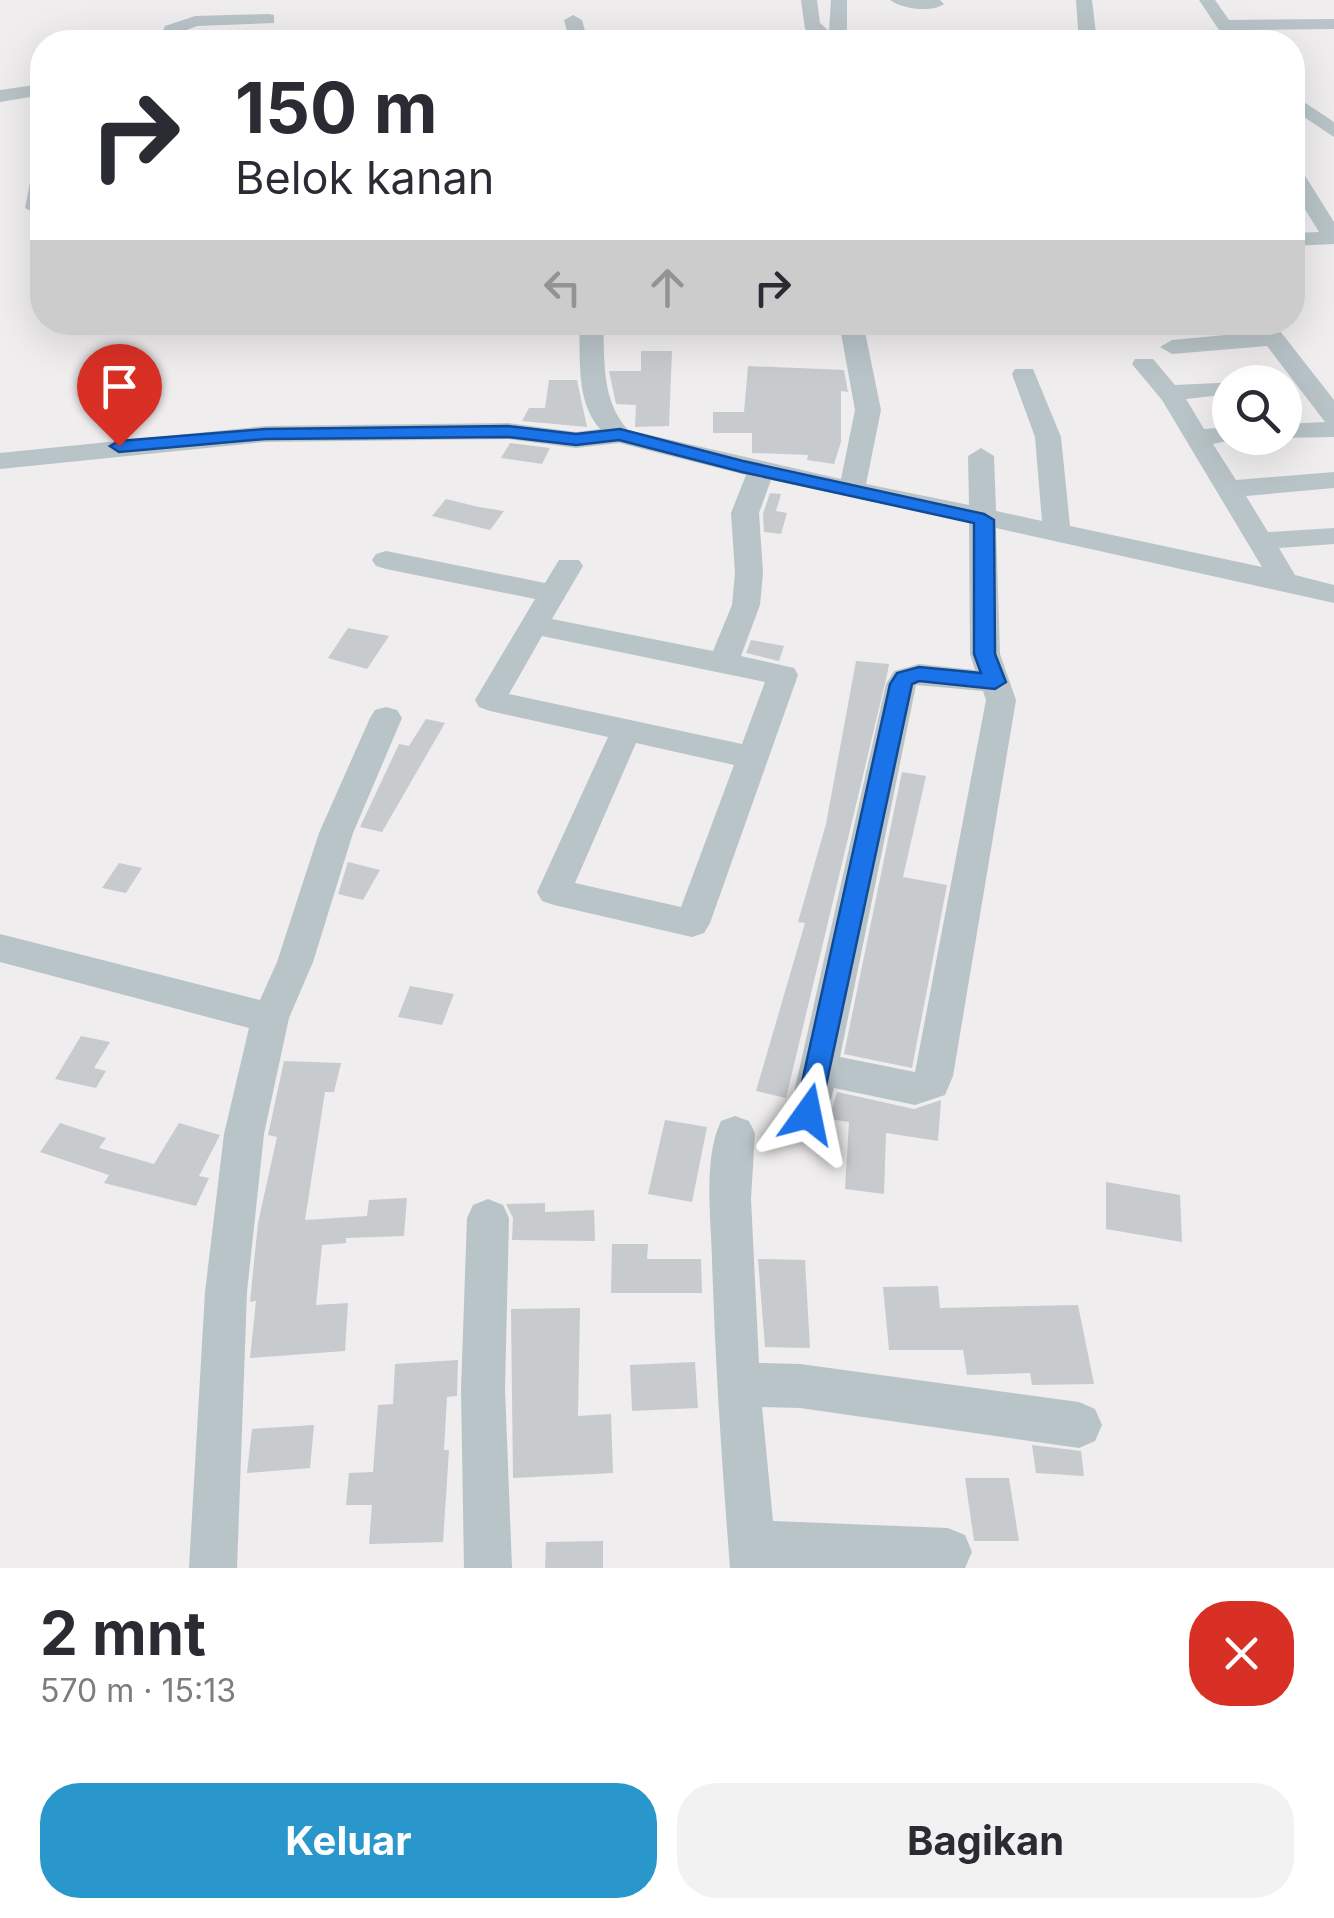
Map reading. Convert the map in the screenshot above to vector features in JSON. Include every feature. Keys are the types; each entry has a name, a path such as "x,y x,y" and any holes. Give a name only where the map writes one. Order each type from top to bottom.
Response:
{"street":[{"path":"809,0 812,26 818,30"},
{"path":"836,30 839,0"},
{"path":"898,0 936,4"},
{"path":"1084,0 1087,30"},
{"path":"1207,0 1228,30"},
{"path":"180,4 186,22"},
{"path":"171,30 186,22 266,9"},
{"path":"573,20 576,30"},
{"path":"1224,25 1334,24"},
{"path":"0,96 30,92"},
{"path":"1305,110 1334,131"},
{"path":"1305,183 1334,186"},
{"path":"1305,191 1334,238 1305,239"},
{"path":"592,335 595,395 601,415 620,434"},
{"path":"852,489 868,410 854,335"},
{"path":"1172,347 1239,335"},
{"path":"1271,335 1334,417"},
{"path":"1144,364 1169,393 1284,580"},
{"path":"1024,374 1048,437 1057,533"},
{"path":"1302,380 1307,380"},
{"path":"1169,393 1212,389"},
{"path":"1302,431 1334,429"},
{"path":"0,460 265,434 508,431 576,440 620,434 761,471 1284,580 1334,594"},
{"path":"1195,438 1212,437"},
{"path":"818,1068 898,1087 915,1088 931,1083 1001,700 985,654 981,456"},
{"path":"723,663 746,605 749,573 745,513 761,471"},
{"path":"1230,489 1334,480"},
{"path":"1263,541 1334,536"},
{"path":"386,560 552,594"},
{"path":"569,566 490,700 752,758"},
{"path":"534,625 783,675 692,924 554,892 626,731"},
{"path":"808,1114 901,684 905,678 919,674 995,682"},
{"path":"212,1568 228,1272 244,1134 270,1018 295,962 336,833 386,718"},
{"path":"0,948 270,1018"},
{"path":"735,1132 730,1198 738,1384 752,1556 948,1552"},
{"path":"488,1218 482,1389 488,1568"},
{"path":"738,1384 800,1386 1079,1425"}],"building":[{"path":"641,351 672,351 669,426 635,427 636,405 616,404 609,371 641,371"},
{"path":"748,366 844,370 848,392 841,391 841,442 834,464 807,460 808,455 752,453 752,433 713,433 713,412 744,412"},
{"path":"549,380 577,380 587,427 522,421 529,408 545,408"},
{"path":"510,443 550,448 542,464 501,458"},
{"path":"770,493 781,494 776,511 787,513 781,534 764,532 763,514"},
{"path":"446,499 504,511 490,530 432,516"},
{"path":"348,628 389,636 367,669 328,658"},
{"path":"751,640 784,646 779,661 746,653"},
{"path":"856,661 889,664 786,1098 756,1091 805,923 798,922 826,824"},
{"path":"426,719 445,723 382,832 360,827 399,744 409,746"},
{"path":"902,772 926,776 903,877 947,885 912,1068 844,1054"},
{"path":"348,862 380,870 363,900 338,894"},
{"path":"119,863 142,868 126,893 102,888"},
{"path":"410,986 454,994 442,1025 398,1017"},
{"path":"81,1036 110,1042 94,1068 106,1071 96,1088 55,1079"},
{"path":"284,1061 341,1063 334,1092 325,1092 305,1220 367,1216 369,1200 407,1198 404,1236 346,1238 346,1243 322,1245 316,1305 348,1303 345,1351 250,1358 256,1301 250,1302 258,1223 277,1137 268,1135"},
{"path":"837,1092 914,1109 941,1100 938,1141 886,1133 884,1194 845,1189 849,1122 829,1119"},
{"path":"665,1120 707,1127 692,1202 648,1194"},
{"path":"60,1123 106,1138 99,1148 154,1164 179,1123 220,1135 199,1176 209,1178 196,1206 104,1183 109,1175 40,1152"},
{"path":"1106,1182 1180,1195 1182,1242 1106,1229"},
{"path":"545,1203 545,1212 594,1210 595,1241 512,1240 513,1218 506,1204"},
{"path":"612,1244 648,1244 647,1259 701,1259 702,1293 611,1293"},
{"path":"758,1259 805,1260 810,1348 765,1347"},
{"path":"938,1286 940,1308 1078,1305 1094,1384 1032,1385 1030,1373 967,1375 963,1350 889,1350 883,1287"},
{"path":"580,1308 578,1416 611,1414 613,1473 513,1478 511,1309"},
{"path":"458,1360 457,1396 447,1397 444,1450 449,1450 443,1542 369,1544 372,1505 346,1505 349,1473 373,1472 378,1405 393,1404 395,1364"},
{"path":"695,1362 698,1408 632,1411 630,1365"},
{"path":"314,1425 310,1468 247,1473 252,1429"},
{"path":"1032,1445 1081,1451 1084,1476 1036,1473"},
{"path":"965,1478 1009,1478 1019,1541 974,1541"},
{"path":"603,1541 603,1568 545,1568 546,1542"}],"route":[{"path":"119,446 265,434 508,431 576,440 620,434 742,466 984,520 985,654 995,682 919,674 910,675 901,684 808,1114"}]}
